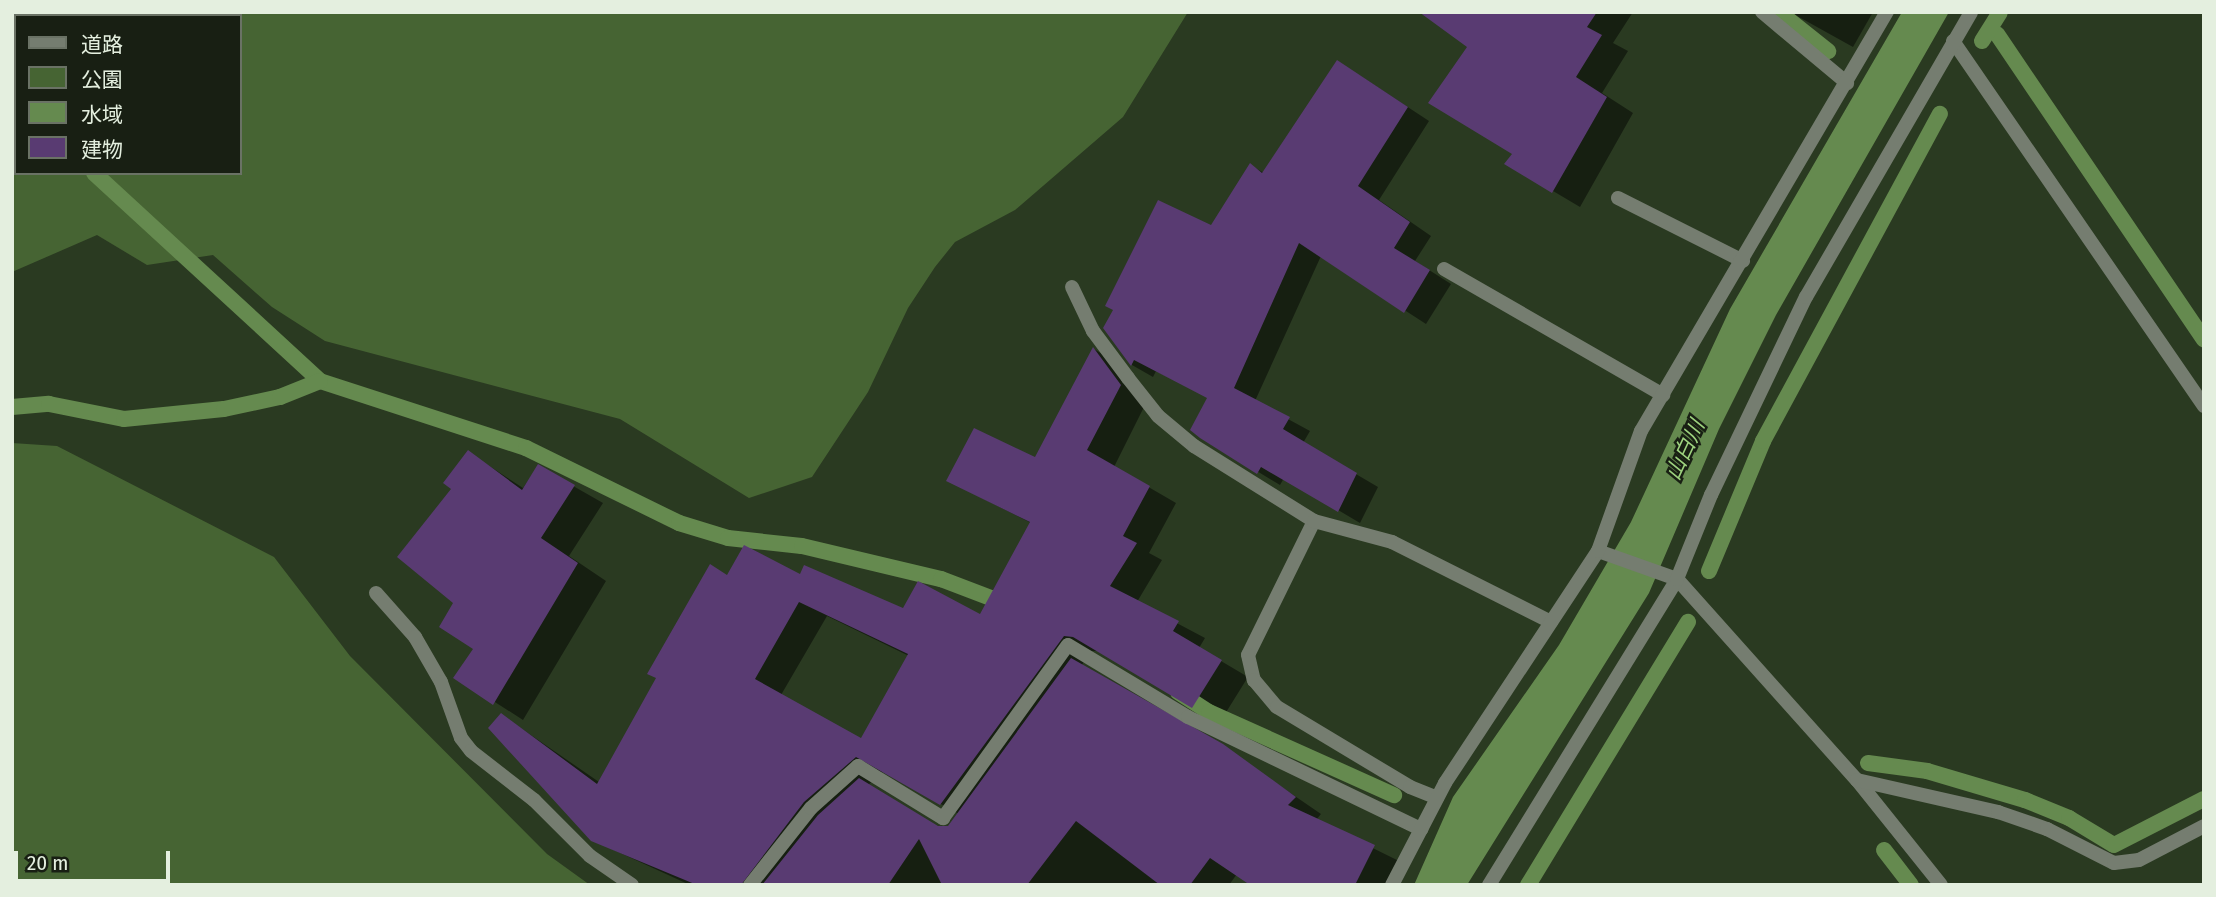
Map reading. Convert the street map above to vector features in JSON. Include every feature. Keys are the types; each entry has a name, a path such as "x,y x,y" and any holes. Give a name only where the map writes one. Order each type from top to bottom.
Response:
{"street":[{"path":"1762,12 1847,83"},
{"path":"1392,885 1437,798 1598,551 1641,431 1887,12"},
{"path":"1489,885 1677,579 1711,495 1807,297 1971,12"},
{"path":"1952,41 2204,406"},
{"path":"1618,198 1743,261"},
{"path":"1444,269 1663,396"},
{"path":"1072,286 1093,331 1128,378 1158,416 1194,446 1314,521 1392,542 1551,622"},
{"path":"1314,521 1248,655 1254,680 1277,707 1410,787 1437,798"},
{"path":"1598,551 1677,579 1857,780 1941,885"},
{"path":"376,593 415,637 441,682 461,738 471,751 534,800 590,856 632,885"},
{"path":"750,885 811,808 858,766 933,816 943,818 949,814 1068,645 1188,717 1421,829"},
{"path":"1857,780 1998,812 2047,829 2114,863 2139,860 2204,827"}],"green space":[{"path":"12,12 1188,12 1123,117 1015,210 955,242 908,308 868,392 812,477 749,498 620,419 325,341 272,307 213,255 147,265 97,235 12,272"},
{"path":"12,443 57,446 274,557 350,656 547,854 590,885 12,885"}],"water":[{"name":"山白川","path":"1902,12 1949,12 1776,315 1719,429 1649,593 1467,885 1414,885 1453,797 1559,645 1631,522 1730,309"}],"building":[{"path":"1419,12 1597,12 1587,27 1602,35 1576,77 1607,97 1552,193 1504,164 1512,154 1428,103 1467,47"},
{"path":"1337,60 1408,107 1358,186 1410,222 1394,248 1430,270 1404,313 1299,243 1234,388 1290,417 1283,429 1357,473 1338,512 1261,467 1257,474 1200,438 1190,430 1207,398 1134,360 1131,366 1103,328 1113,310 1105,306 1158,200 1211,225 1250,163 1262,173"},
{"path":"1093,347 1121,385 1087,450 1150,486 1123,536 1137,543 1110,586 1179,621 1173,631 1222,660 1192,708 1073,637 1064,636 940,805 856,757 804,802 741,885 697,885 591,841 488,728 501,713 597,784 656,678 647,674 710,564 727,575 744,545 800,574 804,565 903,608 918,581 980,614 1030,522 946,481 974,428 1035,457","holes":["799,602 908,654 861,738 755,679"]},
{"path":"468,450 522,490 538,464 575,485 541,538 578,563 493,705 453,678 473,649 439,627 453,603 397,557 451,489 443,483"},
{"path":"1071,658 1223,744 1296,797 1288,805 1375,845 1355,885 1250,885 1210,858 1190,885 1160,885 1076,821 1027,885 942,885 919,839 888,885 762,885 818,815 859,778 938,826 948,826"}],"waterway":[{"path":"1779,12 1828,51"},
{"path":"1982,41 2000,12"},
{"path":"1997,34 2204,340"},
{"path":"1709,571 1763,441 1940,114"},
{"path":"96,175 320,381 526,448 679,523 728,538 802,546 941,579 1009,605"},
{"path":"12,407 49,404 124,419 224,409 280,397 320,381"},
{"path":"1528,885 1688,622"},
{"path":"1178,692 1209,712 1394,795"},
{"path":"1868,763 1927,771 2025,800 2069,818 2114,845 2204,799"},
{"path":"1884,850 1911,885"}]}
